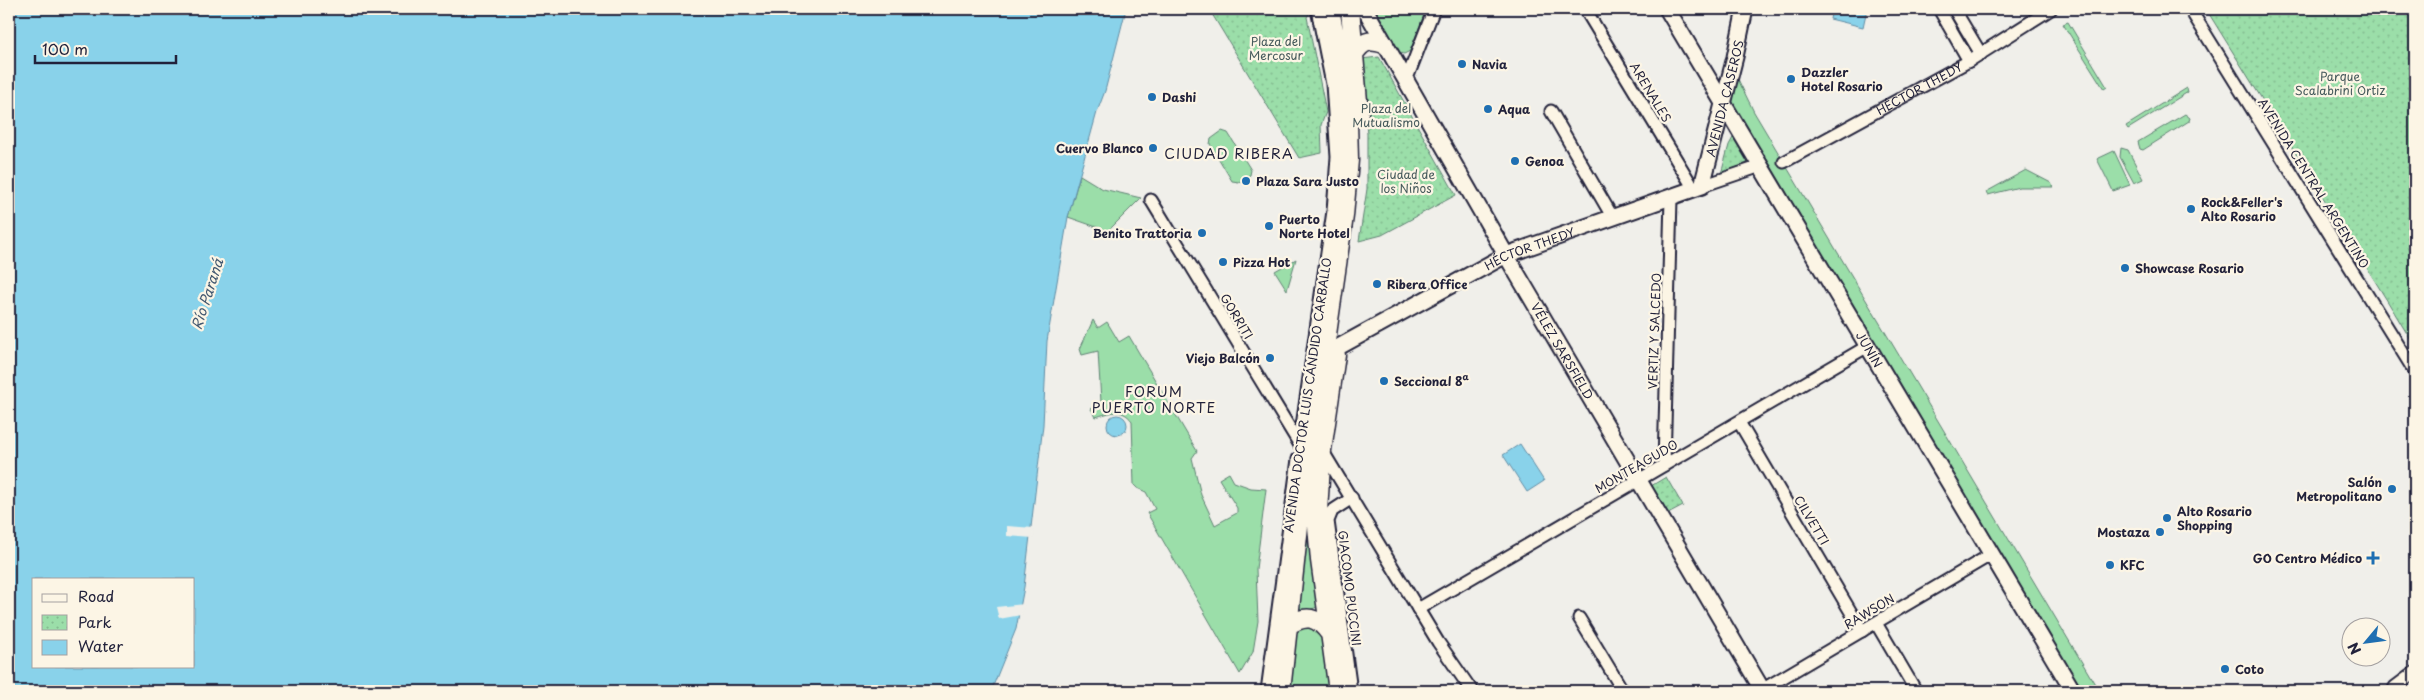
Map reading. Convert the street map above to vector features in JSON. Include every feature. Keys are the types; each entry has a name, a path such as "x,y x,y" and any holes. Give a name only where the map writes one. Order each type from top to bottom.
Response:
{"main road":[{"name":"AVENIDA DOCTOR LUIS CÁNDIDO CARBALLO","path":"1330,9 1343,81 1348,122 1349,160 1344,216 1324,355 1322,450 1317,526 1338,691"},
{"name":"AVENIDA DOCTOR LUIS CÁNDIDO CARBALLO","path":"1280,691 1277,658 1287,626 1308,443 1359,160 1359,120 1350,9"},
{"name":"VÉLEZ SARSFIELD","path":"1364,9 1762,691"},
{"name":"JUNÍN","path":"1667,9 1721,105 1762,166 2073,691"},
{"name":"AVENIDA CASEROS","path":"1698,188 1735,57 1745,9"},
{"path":"1354,54 1360,44 1367,41 1384,44"},
{"name":"HÉCTOR THEDY","path":"1324,355 1506,255 1698,188"},
{"path":"1287,626 1298,619 1311,618 1322,624 1330,634"}],"street":[{"name":"AVENIDA DOCTOR LUIS CÁNDIDO CARBALLO","path":"1267,691 1277,658 1300,445 1324,355 1337,157 1332,84 1318,9"},
{"path":"1406,81 1434,9"},
{"name":"ARENALES","path":"1585,9 1698,188"},
{"path":"1939,9 1969,61"},
{"path":"1954,9 1981,54"},
{"name":"HÉCTOR THEDY","path":"1784,162 1969,61 2051,9"},
{"name":"AVENIDA CENTRAL ARGENTINO","path":"2190,9 2415,372"},
{"path":"1551,111 1613,218"},
{"name":"HÉCTOR THEDY","path":"1698,188 1762,166"},
{"name":"VERTIZ Y SALCEDO","path":"1664,465 1671,198"},
{"name":"GORRITI","path":"1151,200 1300,445"},
{"name":"MONTEAGUDO","path":"1418,608 1868,346"},
{"name":"CILVETTI","path":"1738,422 1862,631"},
{"path":"1322,450 1418,608 1472,691"},
{"name":"GIACOMO PUCCINI","path":"1351,691 1328,521 1332,511 1352,498"},
{"name":"RAWSON","path":"1762,691 1992,554"},
{"path":"1579,618 1623,691"},
{"path":"1876,623 1916,691"},
{"path":"2393,691 2395,687 2415,672"}],"green space":[{"name":"Plaza del Mercosur","path":"1209,9 1312,9 1307,17 1326,112 1321,125 1322,153 1299,158"},
{"path":"1374,9 1413,9 1425,12 1410,51 1404,54 1399,52"},
{"name":"Parque Scalabrini Ortiz","path":"2206,9 2415,9 2415,347 2388,302"},
{"path":"2068,22 2107,87 2104,89 2063,24"},
{"name":"Ciudad de los Niños","path":"1379,57 1456,195 1382,235 1359,241 1367,189 1367,134 1361,59"},
{"path":"1732,67 1754,112 2099,691 2073,691 1723,101"},
{"path":"2187,88 2188,92 2128,129 2126,126"},
{"path":"2185,114 2190,118 2189,121 2143,150 2140,149 2138,142"},
{"path":"1222,131 1228,133 1251,170 1250,175 1239,182 1232,181 1210,144 1211,139"},
{"path":"1735,134 1749,162 1721,174 1729,145"},
{"path":"2121,148 2128,150 2143,179 2134,183 2120,157"},
{"path":"2114,151 2130,185 2113,191 2097,159"},
{"path":"2026,170 2051,183 2053,187 2019,187 1988,195 1986,192"},
{"path":"1080,175 1103,189 1141,198 1108,231 1068,217"},
{"path":"1296,259 1287,290 1275,271"},
{"path":"1093,320 1098,328 1107,322 1119,342 1129,336 1197,451 1192,458 1201,495 1215,525 1237,513 1237,508 1219,479 1229,473 1234,482 1251,488 1266,489 1256,569 1258,621 1253,652 1240,674 1147,513 1155,509 1146,492 1134,485 1132,421 1124,414 1115,412 1096,417 1091,409 1101,402 1098,351 1082,355 1080,349"},
{"path":"1666,477 1683,506 1668,514 1651,486"},
{"path":"1309,527 1322,605 1307,611 1298,609 1307,529"},
{"path":"1306,622 1323,633 1335,691 1284,691 1292,631"}],"water":[{"name":"Río Paraná","path":"9,9 1126,9 1105,91 1097,112 1068,217 1047,341 1043,425 1024,587 1016,629 991,691 9,691"},
{"path":"1832,9 1851,11 1852,9 1867,9 1863,27 1830,19"},
{"path":"1117,415 1124,418 1127,425 1124,432 1117,435 1110,432 1107,425 1110,418"},
{"path":"1520,444 1544,481 1527,492 1503,455"}],"pier":[{"path":"1007,526 1034,528 1033,538 1007,536"},
{"path":"1024,604 1021,615 999,619 996,607"}],"place":[{"name":"Navia","path":"1462,64"},
{"name":"Dazzler Hotel Rosario","path":"1791,79"},
{"name":"Dashi","path":"1152,97"},
{"name":"Aqua","path":"1488,109"},
{"name":"Cuervo Blanco","path":"1153,148"},
{"name":"Genoa","path":"1515,161"},
{"name":"Plaza Sara Justo","path":"1246,181"},
{"name":"Rock&Feller's Alto Rosario","path":"2191,209"},
{"name":"Puerto Norte Hotel","path":"1269,226"},
{"name":"Benito Trattoria","path":"1202,233"},
{"name":"Pizza Hot","path":"1223,262"},
{"name":"Showcase Rosario","path":"2125,268"},
{"name":"Ribera Office","path":"1377,284"},
{"name":"Viejo Balcón","path":"1270,358"},
{"name":"Seccional 8ª","path":"1384,381"},
{"name":"Salón Metropolitano","path":"2392,489"},
{"name":"Alto Rosario Shopping","path":"2167,518"},
{"name":"Mostaza","path":"2160,532"},
{"name":"GO Centro Médico","path":"2373,558"},
{"name":"KFC","path":"2110,565"},
{"name":"Coto","path":"2225,669"}],"district":[{"name":"CIUDAD RIBERA","path":"1229,153"},
{"name":"FORUM PUERTO NORTE","path":"1154,400"}],"park label":[{"name":"Plaza del Mutualismo","path":"1386,115"}]}
